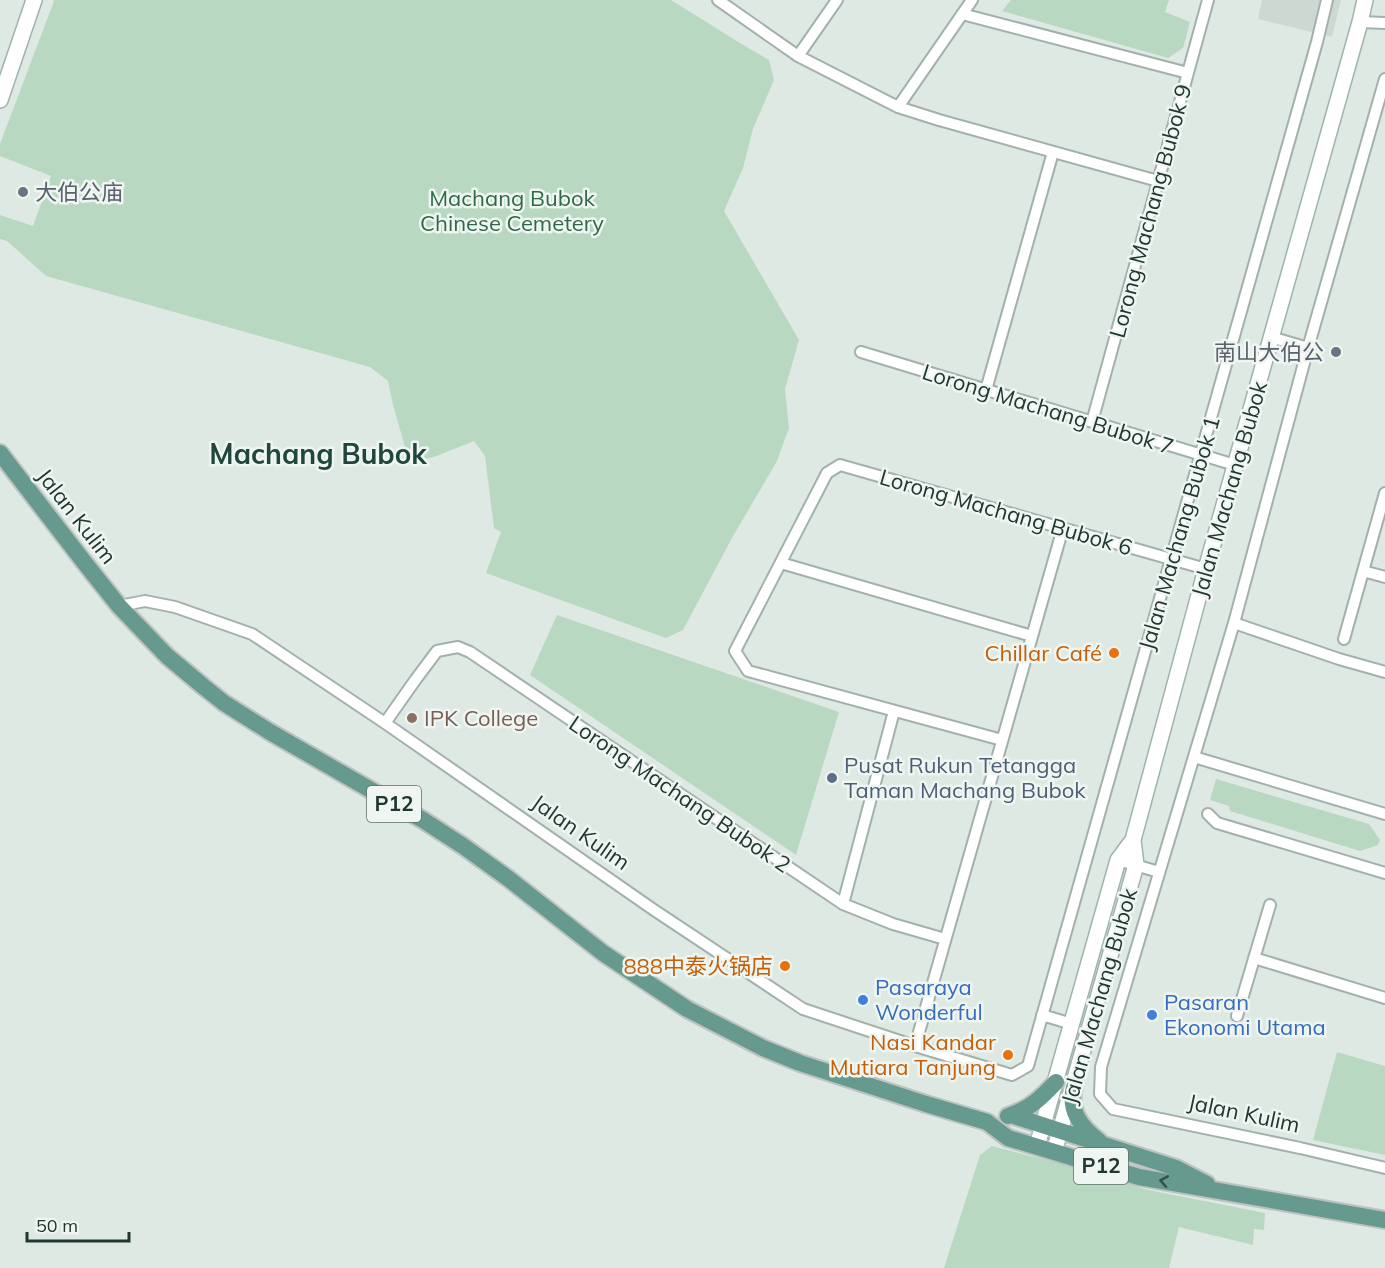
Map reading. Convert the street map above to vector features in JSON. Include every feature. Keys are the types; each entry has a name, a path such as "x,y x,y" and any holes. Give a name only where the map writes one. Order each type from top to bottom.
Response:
{"main road":[{"path":"0,100 34,0"},
{"name":"Jalan Machang Bubok","path":"1037,1146 1118,860 1133,840 1365,0"},
{"name":"Jalan Kulim","path":"0,453 119,606 167,656 224,703 463,846 603,952 687,1009 763,1048 800,1063 987,1122 1008,1138 1054,1152 1139,1177 1385,1220"},
{"name":"Jalan Machang Bubok","path":"1054,1152 1136,865 1133,840"},
{"path":"987,1122 1028,1108 1056,1082"},
{"path":"1074,1087 1071,1099 1081,1124 1103,1144"},
{"name":"Jalan Kulim","path":"1011,1115 1176,1168 1221,1191"}],"street":[{"path":"718,0 798,56 898,107 1158,181"},
{"path":"798,56 837,0"},
{"path":"898,107 972,0"},
{"name":"Lorong Machang Bubok 9","path":"1092,422 1208,0"},
{"name":"Jalan Machang Bubok 1","path":"1028,1066 1327,0"},
{"path":"962,14 1188,73"},
{"path":"1360,22 1385,23"},
{"path":"1118,860 1160,872 1233,623 1385,79"},
{"path":"986,390 1053,152"},
{"path":"1271,337 1308,348"},
{"name":"Lorong Machang Bubok 7","path":"861,352 1235,465"},
{"name":"Lorong Machang Bubok 6","path":"781,563 827,473 840,465 1206,569"},
{"path":"1344,639 1385,493"},
{"path":"915,1046 1063,528"},
{"path":"1002,740 748,671 735,651 781,563 1032,636"},
{"path":"1363,571 1385,577"},
{"name":"Jalan Kulim","path":"119,606 146,601 175,607 252,634 385,723 654,910 803,1009 1012,1075 1028,1066"},
{"path":"1233,623 1385,672"},
{"name":"Lorong Machang Bubok 2","path":"385,723 437,651 458,647 470,652 843,904 893,924 945,939"},
{"path":"843,904 894,711"},
{"path":"1194,757 1385,814"},
{"path":"1208,814 1217,823 1384,868"},
{"name":"Jalan Kulim","path":"1160,872 1101,1067 1100,1094 1113,1109 1385,1168"},
{"path":"1237,1016 1270,905"},
{"path":"1254,958 1385,998"},
{"path":"1042,1016 1072,1024"}],"shaded area":[{"path":"1262,0 1341,0 1332,37 1258,19"}],"green space":[{"name":"Machang Bubok Chinese Cemetery","path":"53,0 671,0 769,60 774,80 753,129 743,168 724,211 799,340 785,389 789,428 777,461 732,538 683,630 666,638 486,573 501,532 494,528 485,456 474,441 434,457 420,460 408,457 388,381 370,367 46,276 7,241 0,239 0,215 33,226 51,176 0,156 0,144"},
{"path":"1011,0 1169,0 1165,12 1190,22 1183,48 1168,58 1002,11"},
{"path":"557,615 839,712 796,855 530,675"},
{"path":"1216,779 1369,824 1380,840 1378,845 1360,851 1230,811 1229,806 1210,800"},
{"path":"1337,1052 1385,1066 1385,1155 1313,1140"},
{"path":"992,1146 1077,1168 1144,1189 1265,1213 1264,1230 1254,1229 1253,1245 1179,1227 1169,1268 944,1268 980,1155"}],"place":[{"name":"大伯公庙","path":"23,192"},
{"name":"南山大伯公","path":"1336,352"},
{"name":"Chillar Café","path":"1114,653"},
{"name":"IPK College","path":"412,718"},
{"name":"Pusat Rukun Tetangga Taman Machang Bubok","path":"832,778"},
{"name":"888中泰火锅店","path":"785,966"},
{"name":"Pasaraya Wonderful","path":"863,1000"},
{"name":"Pasaran Ekonomi Utama","path":"1152,1015"},
{"name":"Nasi Kandar Mutiara Tanjung","path":"1008,1055"}],"district":[{"name":"Machang Bubok","path":"318,454"}]}
